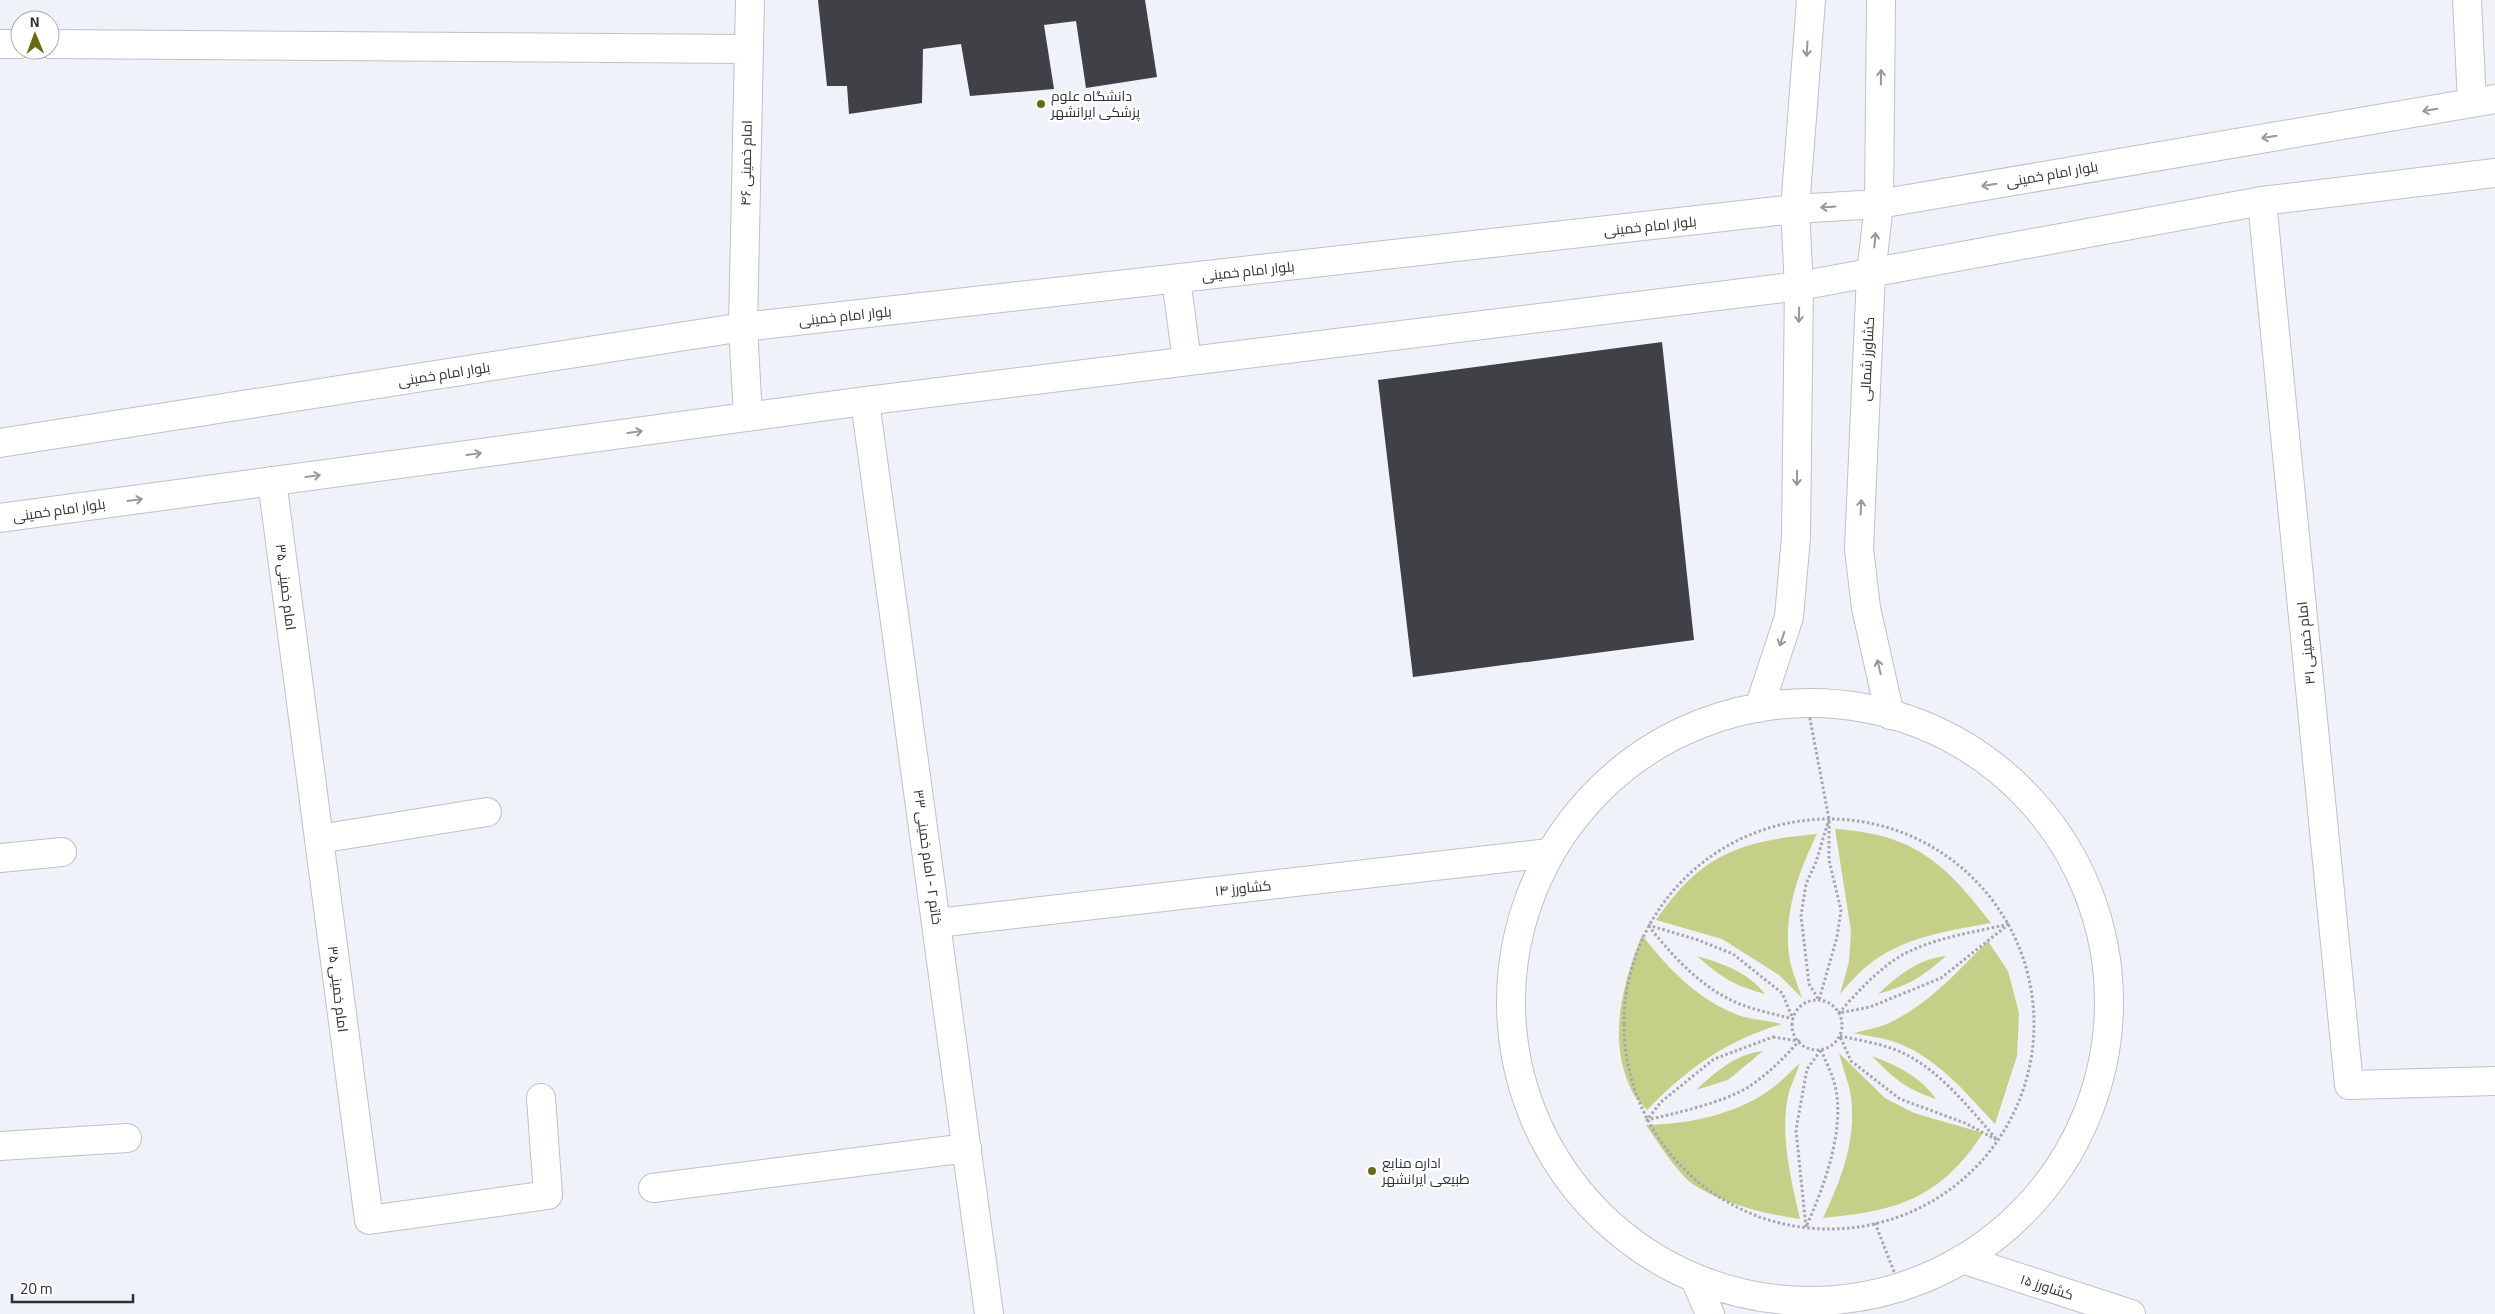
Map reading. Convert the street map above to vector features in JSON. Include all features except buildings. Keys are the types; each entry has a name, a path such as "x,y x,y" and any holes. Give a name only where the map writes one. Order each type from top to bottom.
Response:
{"main road":[{"name":"امام خمینی ۴۶","path":"748,417 743,327 750,0"},
{"path":"1759,708 1789,617 1796,537 1799,286 1795,209 1811,0"},
{"name":"کشاورز شمالی","path":"1881,0 1879,204 1871,274 1859,549 1866,608 1890,715"},
{"path":"2467,0 2484,101"},
{"path":"60,44 749,49"},
{"name":"بلوار امام خمینی","path":"0,443 743,327 1795,209 1879,204 2484,101"},
{"name":"بلوار امام خمینی","path":"0,518 864,401 1799,286 2262,200 2495,173"},
{"name":"امام خمینی ۳۱","path":"2262,200 2349,1086 2495,1081"},
{"path":"1176,278 1187,361"},
{"name":"خاتم ۲ - امام خمینی ۳۳","path":"864,401 937,923 989,1314"},
{"name":"امام خمینی ۳۵","path":"272,481 369,1220 548,1195 541,1098"},
{"path":"1808,703 1845,705 1890,715 1926,727 1969,749 2014,784 2034,803 2065,844 2081,874 2098,919 2106,955 2110,1003 2108,1039 2098,1086 2085,1122 2062,1164 2033,1202 1998,1235 1947,1268 1892,1289 1830,1300 1781,1300 1734,1291 1695,1279 1635,1246 1598,1214 1559,1167 1536,1125 1527,1102 1514,1056 1510,1020 1512,959 1518,930 1529,895 1549,853 1582,807 1603,785 1626,766 1678,734 1712,720 1759,708 1808,703"},
{"path":"319,839 487,812"},
{"path":"0,858 62,852"},
{"name":"کشاورز ۱۴","path":"937,923 1549,853"},
{"path":"0,1146 127,1138"},
{"path":"653,1188 967,1148"},
{"name":"کشاورز ۱۵","path":"1962,1259 2131,1314"},
{"path":"1695,1279 1710,1314"},
{"path":"1869,1314 1892,1289"}],"path":[{"path":"1808,703 1829,819 1829,860 1841,910 1837,937 1819,1000"},
{"path":"1818,818 1889,826 1953,858 2002,910 2009,924 2030,975 2035,1046 2016,1115 1973,1172 1914,1212 1850,1230 1784,1226 1723,1202 1672,1160 1637,1104 1622,1040 1627,975 1648,925 1653,914 1696,864 1753,831 1818,818"},
{"path":"1819,1000 1809,984 1801,916 1806,884 1816,862 1829,819"},
{"path":"1839,1013 1876,975 1906,952 1936,941 2009,924"},
{"path":"1839,1013 1870,1007 1941,978 2009,924"},
{"path":"1648,925 1698,940 1733,954 1782,993 1793,1019 1794,1035 1799,1041 1805,1047 1821,1050"},
{"path":"1648,925 1667,949 1698,977 1726,998 1757,1010 1793,1019"},
{"path":"1793,1019 1802,1004 1819,1000 1834,1006 1839,1013 1842,1028 1840,1036 1828,1047 1821,1050 1807,1069 1796,1130 1806,1227"},
{"path":"1647,1120 1661,1102 1714,1059 1772,1036 1799,1041"},
{"path":"1840,1036 1852,1061 1900,1099 1965,1123 1997,1140"},
{"path":"1840,1036 1876,1043 1907,1056 1960,1099 1997,1140"},
{"path":"1647,1120 1677,1113 1748,1087 1775,1067 1799,1041"},
{"path":"1806,1227 1822,1190 1832,1151 1838,1116 1834,1083 1821,1050"},
{"path":"1875,1223 1892,1289"}],"green space":[{"path":"1835,829 1886,837 1907,845 1925,855 1958,884 1991,923 1926,937 1895,948 1867,966 1840,994 1849,962 1851,931"},
{"path":"1817,834 1793,896 1788,928 1790,961 1802,998 1779,975 1722,939 1656,920 1689,880 1706,866 1725,855 1766,841"},
{"path":"1642,935 1675,973 1714,1003 1744,1017 1782,1024 1743,1038 1726,1047 1693,1069 1647,1110 1632,1092 1624,1070 1619,1031 1620,1011 1624,992"},
{"path":"1988,941 2008,971 2019,1013 2017,1056 1995,1124 1948,1076 1922,1055 1908,1047 1883,1038 1854,1033 1887,1024 1916,1007 1953,976"},
{"path":"1697,956 1743,974 1765,994 1728,980"},
{"path":"1946,956 1914,980 1878,994 1909,969 1926,961"},
{"path":"1763,1051 1728,1080 1696,1090 1726,1065 1744,1056"},
{"path":"1839,1053 1885,1098 1914,1113 1983,1133 1967,1155 1950,1173 1933,1187 1915,1198 1873,1211 1823,1218 1847,1156 1852,1124 1850,1091"},
{"path":"1872,1056 1916,1078 1936,1099 1916,1091 1901,1082"},
{"path":"1800,1063 1789,1092 1785,1123 1787,1156 1800,1219 1731,1203 1694,1185 1675,1165 1646,1125 1679,1123 1727,1112 1771,1089"}],"place":[{"name":"دانشگاه علوم پزشکی ایرانشهر","path":"1041,104"},
{"name":"اداره منابع طبیعی ایرانشهر","path":"1372,1171"}]}
